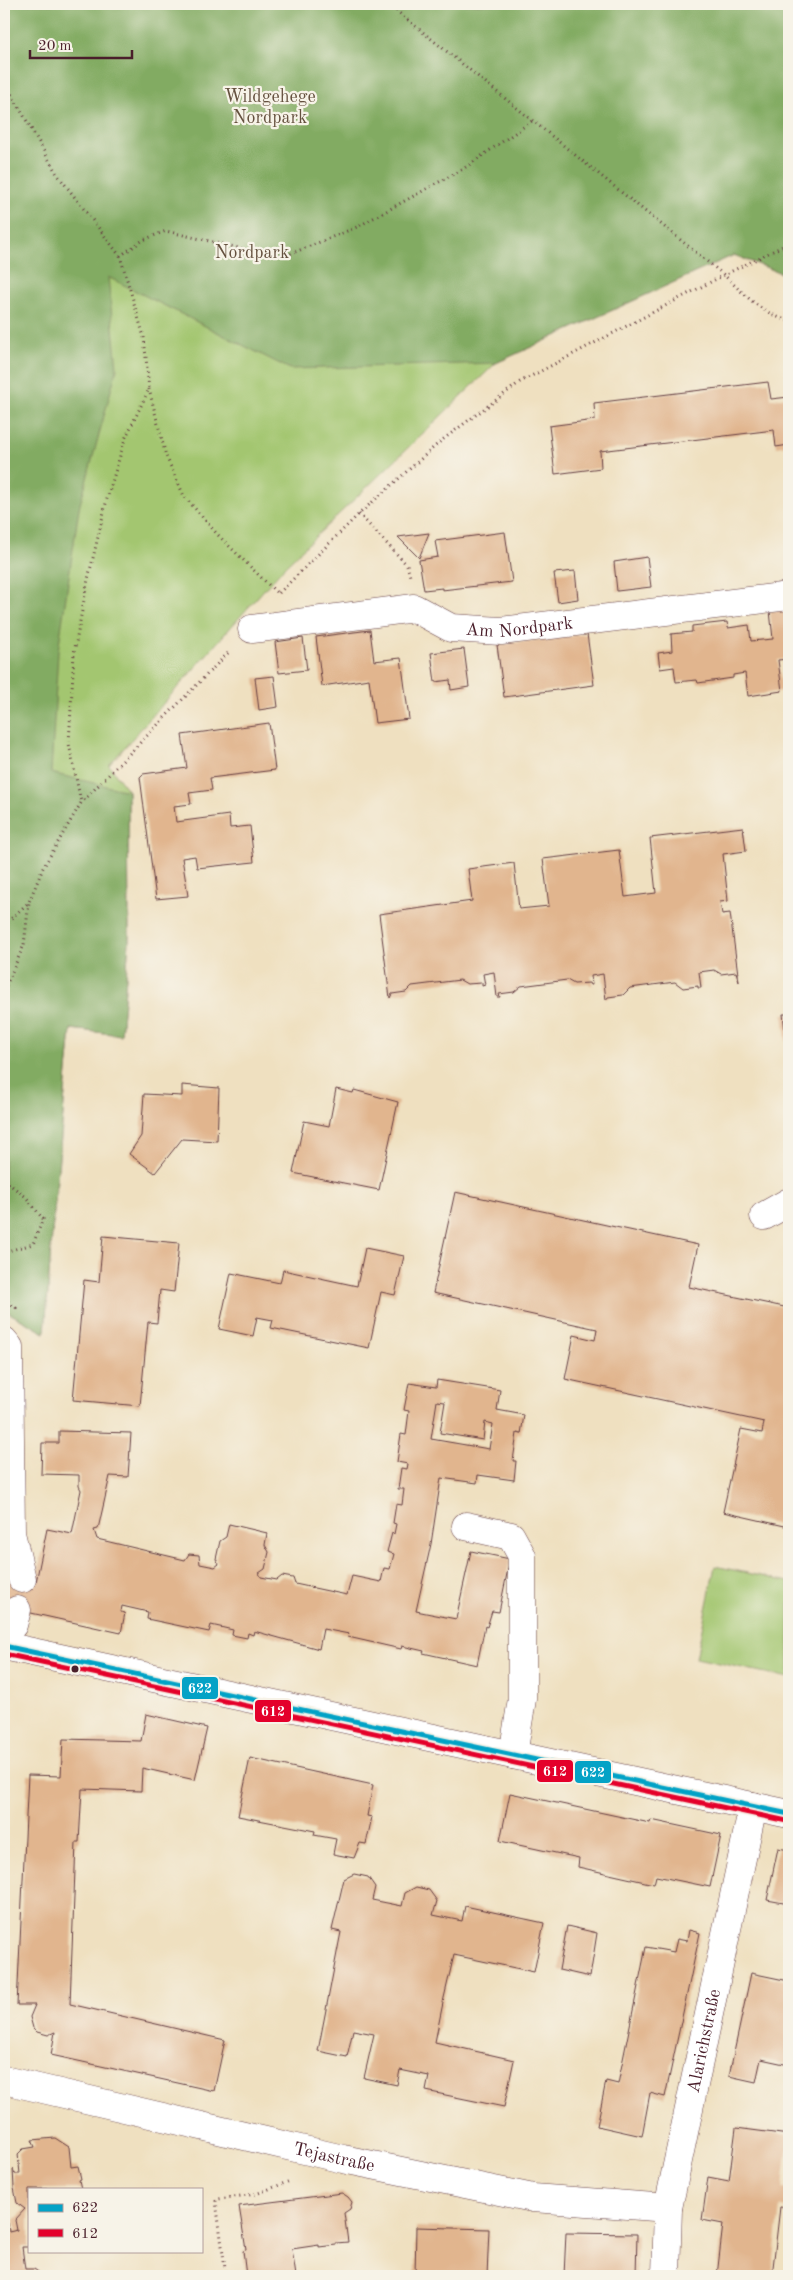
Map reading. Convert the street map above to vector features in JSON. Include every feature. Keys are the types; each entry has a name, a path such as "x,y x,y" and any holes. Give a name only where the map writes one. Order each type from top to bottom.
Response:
{"street":[{"name":"Am Nordpark","path":"252,628 414,608 451,628 501,631 789,596"},
{"path":"764,1216 789,1202"},
{"path":"4,1341 9,1347 11,1533 22,1579"},
{"path":"466,1526 511,1536 522,1556 522,1699 513,1755"},
{"path":"4,1633 13,1625 17,1610"},
{"path":"4,1646 789,1814"},
{"name":"Alarichstraße","path":"666,2276 668,2208 753,1806"},
{"name":"Tejastraße","path":"4,2080 343,2158 533,2198 668,2208"}],"path":[{"path":"388,4 724,275 752,302 771,316 789,321"},
{"path":"4,81 57,174 120,256 144,337 149,388 166,456 184,496 218,536 278,594"},
{"path":"120,256 143,240 166,231 265,254 290,254 357,227 463,169 532,121"},
{"path":"4,990 24,946 29,902 43,868 81,803 252,628 278,594 359,514 441,440 520,382 789,243"},
{"path":"81,803 69,744 74,653 88,579 107,499 125,439 149,388"},
{"path":"359,514 407,565 410,576"},
{"path":"4,925 29,902"},
{"path":"4,1180 26,1197 43,1219 33,1244 4,1252"},
{"path":"226,2276 216,2201 218,2199 256,2194"}],"green space":[{"name":"Nordpark","path":"4,4 789,4 789,276 734,255 496,363 285,566 109,765 128,791 129,942 121,1035 71,1029 52,1233 45,1333 4,1310"},
{"name":"Nordpark","path":"4,4 789,4 789,276 734,255 496,363 290,369 108,277 117,368 79,508 58,651 51,773 128,791 129,942 121,1035 71,1029 52,1233 45,1333 4,1310"},
{"path":"715,1566 789,1582 789,1678 696,1658"}],"building":[{"path":"768,382 771,399 789,397 789,445 776,447 774,430 600,451 601,468 555,474 549,426 595,420 594,403"},
{"path":"505,532 512,582 442,590 442,588 424,590 419,560 438,557 435,541"},
{"path":"429,533 419,558 398,537"},
{"path":"647,557 651,587 617,591 614,562"},
{"path":"575,571 578,599 558,602 554,573"},
{"path":"789,609 789,659 778,660 782,691 748,696 745,673 733,675 733,678 698,683 697,680 676,682 674,667 660,669 658,653 672,651 671,634 692,632 692,626 727,622 728,628 749,625 751,641 773,639 770,611"},
{"path":"370,630 374,661 401,658 409,719 375,723 369,679 322,686 316,637"},
{"path":"587,634 594,685 504,697 497,645"},
{"path":"303,638 307,670 279,673 275,642"},
{"path":"464,649 469,687 451,690 450,680 435,682 431,653"},
{"path":"274,676 278,707 259,710 255,678"},
{"path":"269,723 275,770 210,778 212,790 189,793 191,804 174,806 176,822 229,815 230,828 250,826 254,862 197,868 195,856 182,858 188,896 156,899 140,777 143,774 187,768 182,735"},
{"path":"743,827 746,851 723,854 728,901 720,902 722,914 730,913 739,982 736,972 721,974 714,970 699,972 701,988 698,988 698,986 683,988 675,982 630,988 623,995 608,997 606,1000 603,974 591,976 592,985 589,983 574,984 567,980 521,986 514,992 499,994 500,997 497,997 494,972 483,974 485,985 482,986 482,983 467,984 460,980 412,986 406,992 392,994 390,998 379,914 472,901 468,869 514,863 519,909 549,906 543,859 619,850 625,897 656,893 650,838"},
{"path":"783,1014 789,1014 789,1055 788,1055"},
{"path":"182,1085 219,1088 217,1141 182,1139 155,1173 129,1154 141,1136 144,1094 182,1096"},
{"path":"336,1089 353,1093 354,1090 398,1102 379,1190 293,1173 304,1121 329,1126"},
{"path":"455,1192 698,1245 689,1287 789,1308 789,1527 723,1512 741,1429 762,1433 764,1422 565,1379 574,1335 595,1340 597,1329 433,1293"},
{"path":"103,1236 179,1243 174,1292 160,1290 157,1323 148,1322 140,1406 73,1400 84,1280 99,1282"},
{"path":"365,1248 404,1256 395,1295 381,1292 369,1348 271,1328 273,1320 257,1317 253,1336 219,1329 231,1273 280,1283 283,1270 357,1286"},
{"path":"437,1380 500,1390 497,1410 524,1415 521,1434 517,1433 513,1461 516,1461 514,1480 478,1475 477,1483 441,1478 431,1544 416,1611 456,1619 471,1551 510,1559 499,1612 492,1611 487,1627 485,1626 477,1665 423,1653 424,1651 402,1646 401,1649 348,1637 349,1634 323,1629 319,1649 254,1631 253,1635 248,1633 247,1638 232,1635 233,1630 211,1625 209,1632 147,1619 148,1612 122,1606 121,1612 125,1613 121,1633 4,1607 4,1575 36,1582 47,1529 72,1534 81,1490 79,1475 41,1474 42,1443 59,1443 59,1431 131,1433 128,1477 110,1476 98,1529 94,1530 97,1539 185,1560 189,1554 199,1555 200,1564 215,1567 219,1564 216,1559 220,1541 226,1537 229,1524 267,1533 265,1545 269,1552 265,1569 259,1573 261,1577 277,1580 282,1576 293,1578 295,1584 347,1595 352,1576 381,1582 384,1568 390,1569 394,1554 387,1552 396,1524 393,1523 396,1504 402,1505 404,1489 398,1489 401,1468 407,1469 408,1464 397,1462 401,1434 406,1435 409,1411 404,1410 409,1383 436,1387","holes":["437,1401 445,1402 440,1433 483,1440 485,1422 493,1424 489,1449 431,1439"]},
{"path":"146,1714 207,1728 195,1780 142,1768 141,1791 82,1789 79,1842 76,1842 70,2004 225,2040 214,2091 51,2055 55,2032 48,2035 37,2032 33,2028 30,2017 35,2005 17,2005 28,1775 61,1776 63,1739 141,1741"},
{"path":"250,1758 373,1785 367,1816 372,1817 366,1844 360,1843 354,1858 333,1854 336,1839 314,1835 315,1831 238,1816"},
{"path":"510,1793 650,1823 651,1820 721,1835 710,1887 656,1876 654,1884 578,1867 579,1858 500,1841"},
{"path":"778,1848 789,1850 789,1904 767,1900"},
{"path":"354,1874 368,1877 375,1887 372,1900 402,1906 405,1893 416,1887 429,1890 437,1901 433,1915 462,1921 465,1906 544,1923 534,1972 454,1955 444,1998 435,2042 514,2060 504,2107 426,2091 429,2076 400,2070 397,2085 364,2078 374,2034 353,2030 347,2057 318,2051 341,1932 332,1930 344,1879"},
{"path":"567,1926 597,1933 590,1977 559,1970"},
{"path":"689,1930 700,1933 665,2097 650,2093 642,2136 597,2126 606,2081 618,2084 646,1947 674,1952 677,1939 687,1941"},
{"path":"751,1973 789,1981 789,2065 761,2059 756,2082 729,2076"},
{"path":"736,2128 789,2135 783,2188 789,2189 789,2208 780,2207 772,2276 717,2276 723,2224 702,2220 708,2177 729,2181"},
{"path":"55,2138 69,2147 71,2167 78,2166 81,2188 28,2188 28,2247 22,2247 25,2269 34,2269 44,2276 4,2276 4,2224 8,2223 9,2232 17,2230 15,2220 25,2209 17,2203 13,2169 15,2174 20,2174 18,2154 23,2149 35,2147 32,2140"},
{"path":"342,2193 352,2202 350,2209 344,2213 348,2242 292,2249 296,2276 246,2276 243,2251 246,2250 239,2206"},
{"path":"416,2227 489,2229 487,2276 415,2276"},
{"path":"566,2233 637,2234 636,2276 564,2276"}],"transit line":[{"name":"622","path":"4,1646 789,1814"},
{"name":"612","path":"4,1654 787,1821"}],"park label":[{"name":"Wildgehege Nordpark","path":"270,106"}]}
